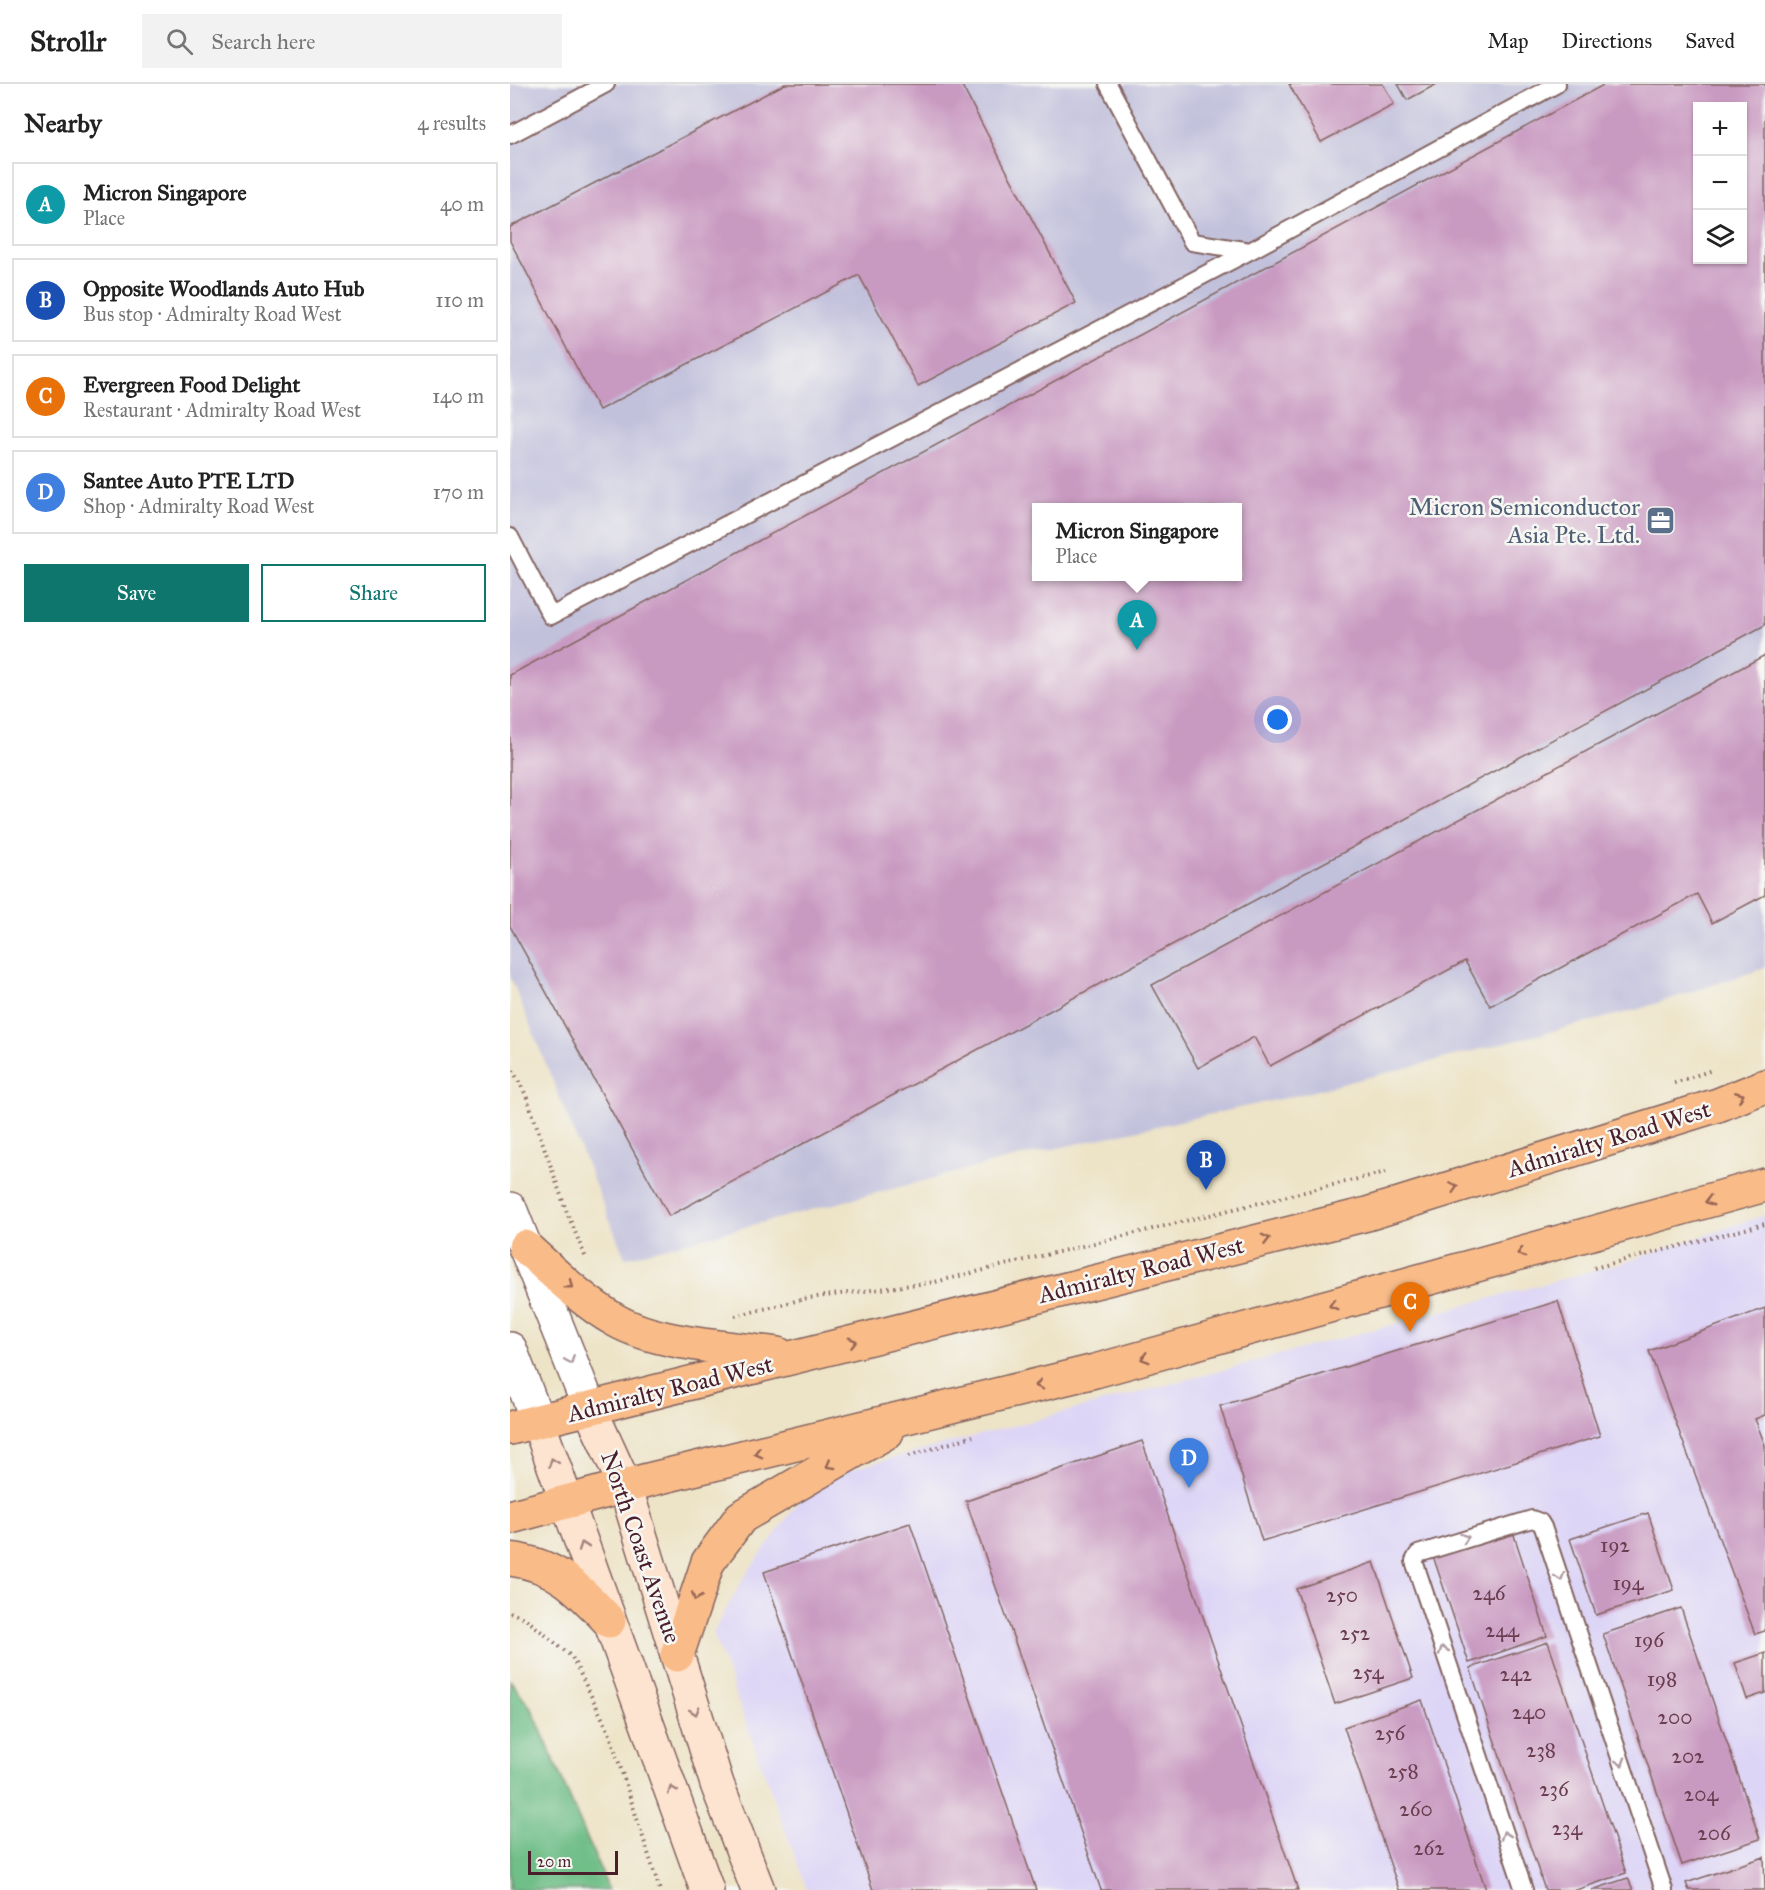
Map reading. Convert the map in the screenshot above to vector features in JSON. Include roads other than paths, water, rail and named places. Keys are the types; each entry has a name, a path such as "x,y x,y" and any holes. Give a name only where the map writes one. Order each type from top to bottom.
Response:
{"main road":[{"name":"Admiralty Road West","path":"524,1425 1367,1214 1718,1105 1765,1086"},
{"path":"510,1517 625,1486 1095,1371 1765,1185"},
{"path":"525,1247 562,1280 616,1321 665,1339 796,1356"},
{"name":"North Coast Avenue","path":"590,1409 625,1486 717,1784 758,1890"},
{"path":"677,1655 708,1562 741,1517 917,1414"},
{"path":"524,1425 568,1502 707,1890"},
{"path":"510,1558 536,1562 576,1586 609,1621"}],"street":[{"name":"North Coast Avenue","path":"510,1209 590,1409"},
{"path":"510,1349 524,1425"}],"lane":[{"path":"510,135 606,84"},
{"path":"1108,84 1192,242 1250,251"},
{"path":"510,537 550,616 1250,251 1557,84"},
{"path":"1524,1890 1414,1561 1418,1554 1532,1519 1540,1522 1543,1527 1664,1890"}],"place":[{"name":"Micron Semiconductor Asia Pte. Ltd.","path":"1661,521"},
{"name":"Micron Singapore","path":"1137,650"},
{"name":"Opposite Woodlands Auto Hub","path":"1206,1190"},
{"name":"Evergreen Food Delight","path":"1410,1332"},
{"name":"Santee Auto PTE LTD","path":"1189,1488"}]}
